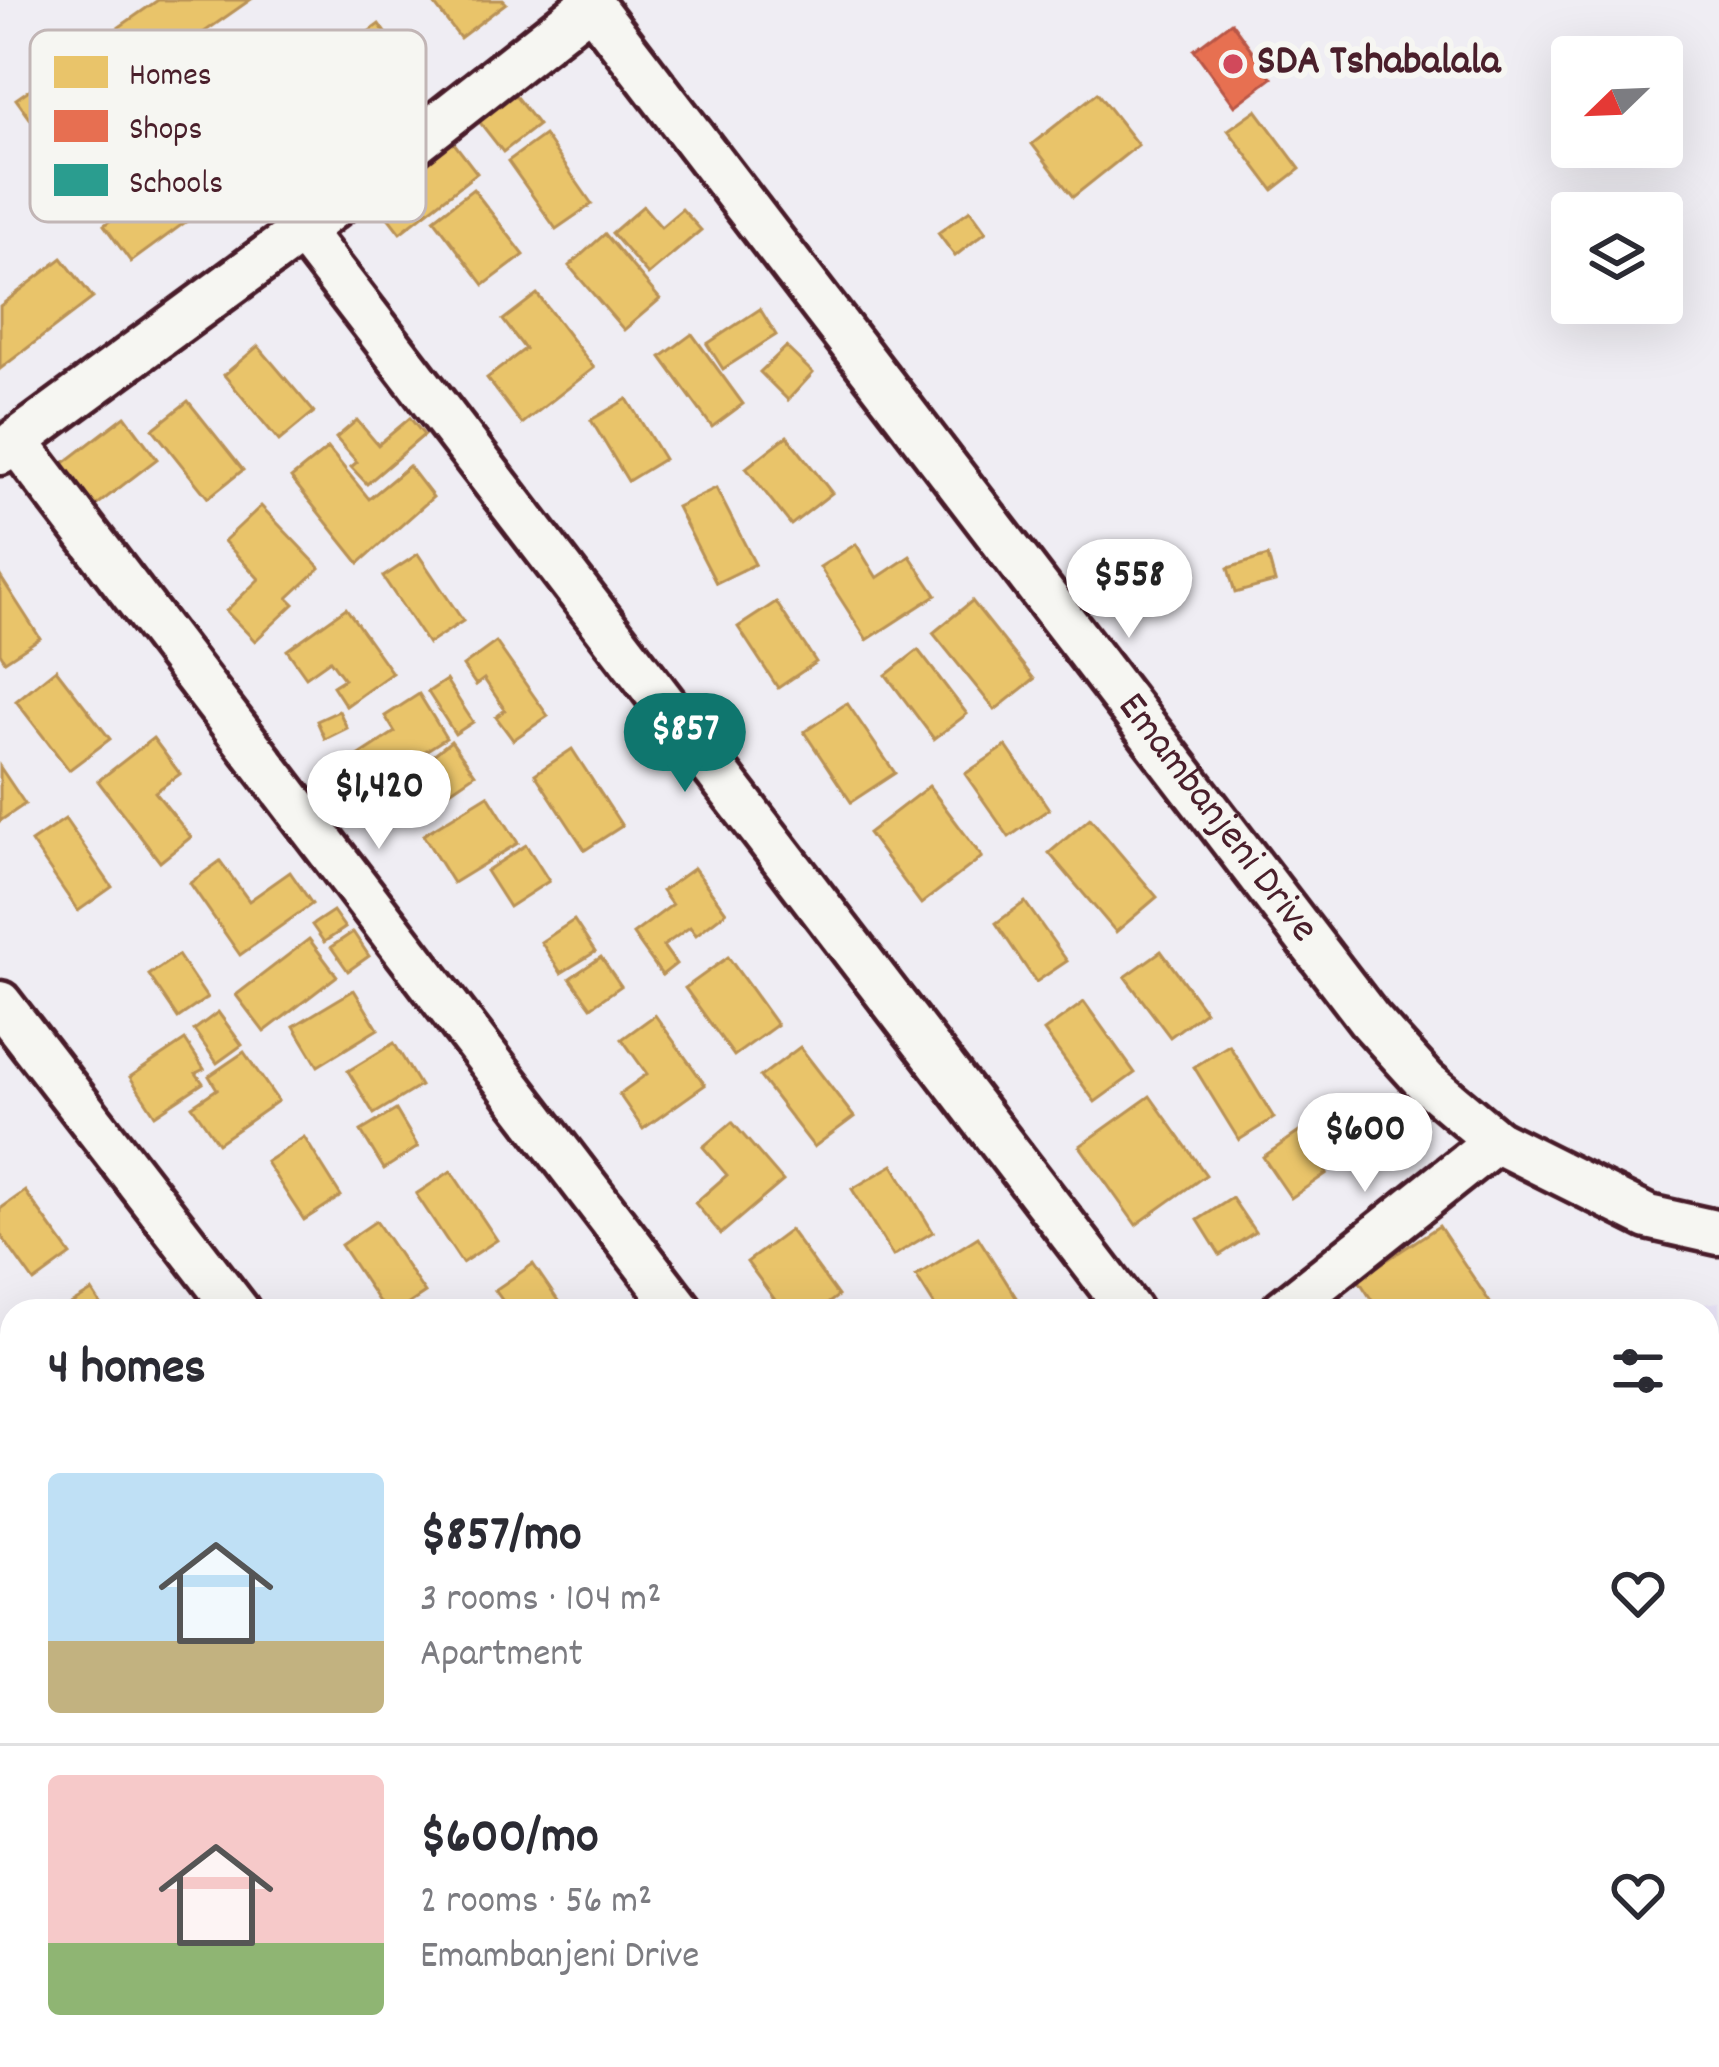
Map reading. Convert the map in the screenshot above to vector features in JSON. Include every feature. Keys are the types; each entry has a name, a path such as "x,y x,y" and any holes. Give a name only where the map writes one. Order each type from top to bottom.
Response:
{"street":[{"path":"426,132 589,2"},
{"name":"Emambanjeni Drive","path":"589,2 1369,1018 1426,1082 1496,1141 1648,1216 1719,1233"},
{"path":"313,222 8,447 672,1299"},
{"path":"302,231 1121,1299"},
{"path":"0,1003 229,1299"},
{"path":"1297,1299 1496,1141"}],"building: Homes":[{"path":"158,0 250,0 207,30 115,30"},
{"path":"431,0 503,0 506,3 460,38"},
{"path":"30,89 30,118 16,99"},
{"path":"513,93 538,125 503,152 478,120"},
{"path":"1097,93 1138,145 1073,197 1032,144"},
{"path":"1256,110 1300,169 1273,190 1228,130"},
{"path":"544,135 592,204 556,229 508,161"},
{"path":"450,138 477,173 426,213 426,157"},
{"path":"473,189 524,255 484,285 434,219"},
{"path":"643,206 661,227 682,209 701,230 648,275 612,233"},
{"path":"970,210 986,232 955,256 938,233"},
{"path":"108,222 186,222 131,262 104,225"},
{"path":"392,222 414,222 400,233"},
{"path":"605,234 660,299 624,330 569,266"},
{"path":"62,258 93,298 0,369 0,306"},
{"path":"537,294 594,368 522,424 487,378 525,349 503,320"},
{"path":"760,309 776,335 723,369 707,344"},
{"path":"692,334 743,404 712,427 661,357"},
{"path":"258,346 314,412 279,441 224,375"},
{"path":"786,347 813,373 788,400 760,372"},
{"path":"627,399 664,459 628,481 591,420"},
{"path":"188,401 243,470 208,498 153,429"},
{"path":"125,416 157,459 93,508 60,466"},
{"path":"410,418 424,435 367,484 351,467 357,462 336,438 357,420 378,445"},
{"path":"787,436 832,493 791,525 746,468"},
{"path":"328,448 369,499 409,466 433,497 359,563 291,478"},
{"path":"716,488 755,564 716,583 677,507"},
{"path":"261,506 320,568 288,598 294,604 255,641 226,611 259,579 224,541"},
{"path":"856,544 877,578 910,556 936,595 867,640 820,567"},
{"path":"418,554 463,621 428,644 383,577"},
{"path":"1268,556 1275,582 1235,593 1228,568"},
{"path":"0,576 40,638 5,661 0,653"},
{"path":"972,601 1034,679 995,710 933,633"},
{"path":"776,602 816,662 778,688 738,627"},
{"path":"346,608 392,673 346,706 333,686 344,679 330,660 306,677 287,650"},
{"path":"496,642 548,716 513,740 496,717 505,710 484,679 476,685 463,666"},
{"path":"918,650 967,714 934,739 886,675"},
{"path":"56,669 110,739 69,770 16,701"},
{"path":"446,680 473,722 455,734 428,692"},
{"path":"419,694 446,738 365,789 349,762 395,732 385,716"},
{"path":"847,703 895,773 851,802 804,732"},
{"path":"339,711 347,728 325,739 317,721"},
{"path":"153,738 180,774 155,792 191,837 160,862 98,781"},
{"path":"451,741 475,774 440,798 418,767"},
{"path":"1006,746 1049,809 1009,837 965,774"},
{"path":"572,749 622,826 585,850 535,774"},
{"path":"0,767 25,804 0,821"},
{"path":"929,786 982,857 921,904 868,833"},
{"path":"488,795 518,843 453,883 423,835"},
{"path":"1090,818 1157,897 1116,932 1049,853"},
{"path":"65,819 112,887 78,911 31,842"},
{"path":"526,845 549,881 509,907 486,871"},
{"path":"220,861 249,901 290,872 312,904 240,955 190,883"},
{"path":"694,868 726,912 696,935 690,927 663,946 676,964 662,975 633,934 672,905 662,891"},
{"path":"1025,902 1067,961 1036,982 996,923"},
{"path":"333,911 345,928 324,942 312,925"},
{"path":"574,920 595,952 561,973 541,942"},
{"path":"353,932 369,956 348,971 331,947"},
{"path":"309,939 337,976 264,1032 236,995"},
{"path":"1161,951 1205,1011 1170,1037 1125,977"},
{"path":"178,955 207,998 178,1018 149,975"},
{"path":"601,957 621,986 591,1007 570,978"},
{"path":"728,957 777,1025 734,1056 685,988"},
{"path":"354,990 378,1029 318,1066 294,1026"},
{"path":"1084,1002 1135,1073 1095,1102 1044,1031"},
{"path":"218,1012 242,1045 217,1063 194,1030"},
{"path":"655,1015 705,1085 643,1129 619,1094 647,1074 622,1039"},
{"path":"185,1040 204,1069 196,1073 203,1083 155,1115 130,1077"},
{"path":"394,1043 420,1086 374,1114 348,1071"},
{"path":"1229,1045 1274,1118 1239,1140 1194,1067"},
{"path":"800,1047 854,1117 814,1147 760,1077"},
{"path":"244,1052 278,1101 218,1143 192,1106 217,1089 209,1076"},
{"path":"1150,1096 1206,1175 1136,1225 1080,1146"},
{"path":"396,1110 418,1147 384,1169 361,1131"},
{"path":"732,1122 783,1181 721,1234 695,1203 727,1175 703,1147"},
{"path":"1299,1132 1327,1173 1291,1198 1263,1157"},
{"path":"304,1137 341,1196 304,1220 266,1162"},
{"path":"893,1165 933,1232 893,1256 852,1189"},
{"path":"451,1171 497,1240 462,1263 416,1194"},
{"path":"25,1191 71,1255 34,1282 0,1234 0,1209"},
{"path":"1232,1198 1255,1232 1220,1255 1198,1220"},
{"path":"376,1221 425,1293 416,1299 377,1299 341,1245"},
{"path":"1439,1226 1488,1299 1371,1299 1358,1279"},
{"path":"790,1230 838,1296 774,1299 747,1262"},
{"path":"978,1237 1017,1299 930,1299 916,1276"},
{"path":"533,1264 557,1299 501,1299 495,1290"}],"building: Shops":[{"name":"SDA Tshabalala","path":"1231,22 1272,78 1235,106 1194,50"}],"place":[{"name":"SDA Tshabalala","path":"1233,64"}]}
